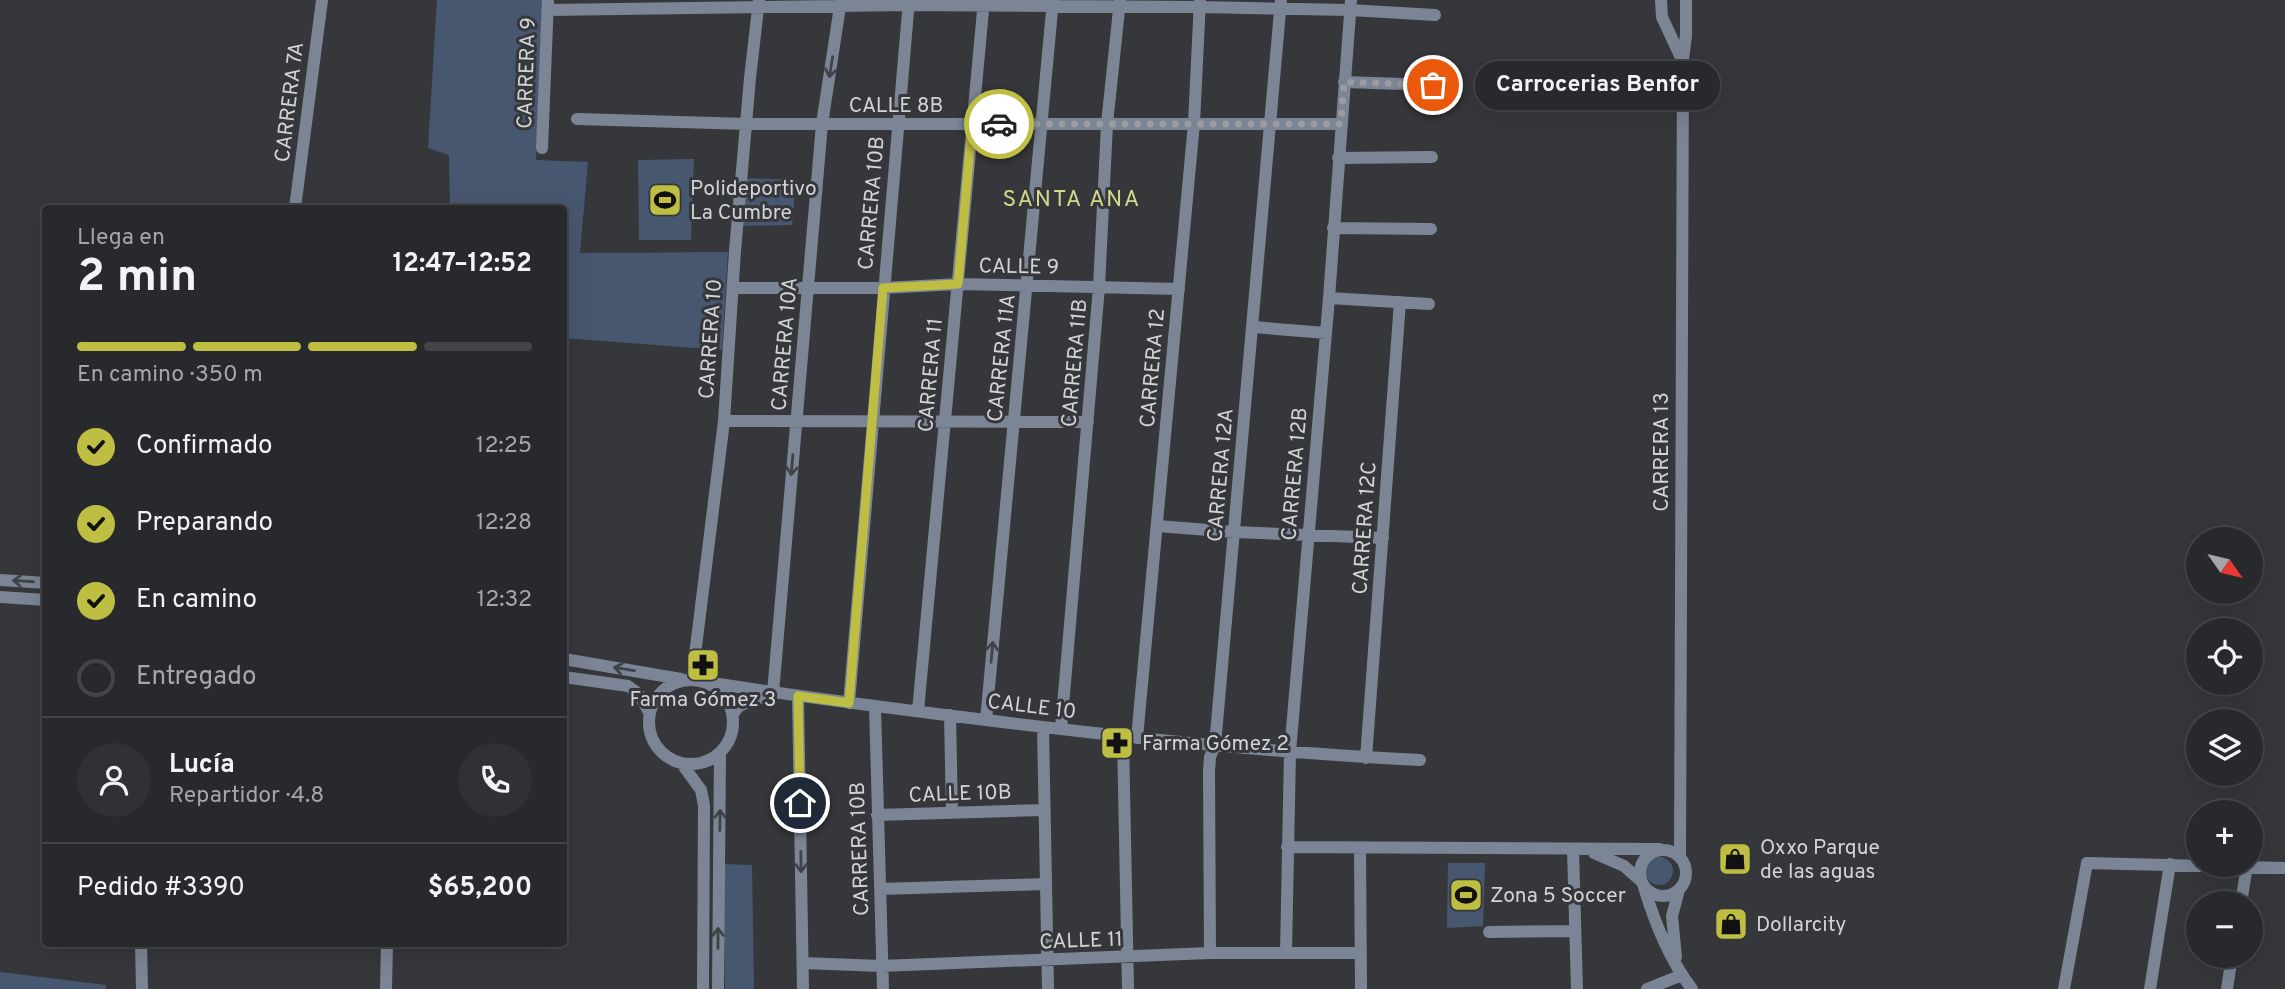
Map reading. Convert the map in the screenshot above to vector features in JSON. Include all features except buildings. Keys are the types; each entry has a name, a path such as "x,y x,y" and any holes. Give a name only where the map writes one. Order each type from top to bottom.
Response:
{"street":[{"name":"CARRERA 7A","path":"295,205 321,0"},
{"name":"CARRERA 13","path":"1661,0 1662,17 1682,60"},
{"name":"CARRERA 13","path":"1672,850 1682,60 1686,35 1686,0"},
{"path":"547,5 908,2 1350,5 1435,15"},
{"name":"CARRERA 10B","path":"849,703 908,2"},
{"name":"CARRERA 10","path":"689,680 724,421 750,78 759,3"},
{"name":"CARRERA 10A","path":"773,693 822,124 840,3"},
{"name":"CARRERA 11","path":"918,711 984,3"},
{"name":"CARRERA 11A","path":"986,720 1053,3"},
{"name":"CARRERA 11B","path":"1061,729 1100,287 1107,124 1119,4"},
{"name":"CARRERA 12","path":"1137,738 1194,123 1199,4"},
{"name":"CARRERA 9","path":"542,148 547,5"},
{"name":"CARRERA 12A","path":"1210,953 1210,757 1216,745 1281,5"},
{"name":"CARRERA 12B","path":"1286,953 1290,752 1329,299 1350,5"},
{"path":"1344,82 1433,85"},
{"name":"CALLE 8B","path":"577,119 747,124 1341,124"},
{"path":"1338,158 1432,157"},
{"path":"1333,228 1431,229"},
{"name":"CALLE 9","path":"734,288 883,288 958,284 1179,289"},
{"path":"1329,299 1429,304"},
{"name":"CARRERA 12C","path":"1366,758 1400,302"},
{"path":"1253,327 1326,333"},
{"path":"724,421 1088,422"},
{"path":"1157,526 1382,538"},
{"path":"0,580 42,583"},
{"path":"0,597 42,600"},
{"path":"567,660 706,682 719,690 728,701 733,715 728,742 720,753 708,761 682,764 669,759 652,739 648,725 649,712 662,690 673,683 689,680"},
{"path":"567,677 628,687 639,694 649,712"},
{"name":"CALLE 10","path":"706,682 875,707 1123,737 1366,758 1420,760"},
{"path":"733,715 739,706 773,693"},
{"path":"798,696 803,989"},
{"name":"CARRERA 10B","path":"875,707 883,989"},
{"path":"950,715 952,813"},
{"path":"1043,727 1048,989"},
{"path":"1123,737 1128,989"},
{"path":"718,989 720,753"},
{"path":"682,764 701,790 704,805 703,989"},
{"name":"CALLE 10B","path":"877,815 1044,810"},
{"path":"1287,847 1672,850"},
{"path":"1360,848 1361,989"},
{"path":"1573,850 1577,989"},
{"path":"1587,850 1618,862 1642,884 1661,896 1679,890"},
{"path":"1672,850 1645,857 1641,864 1642,884 1654,921 1679,971 1692,989"},
{"path":"1672,850 1686,870 1685,881 1679,890 1672,916 1679,971"},
{"path":"2064,989 2087,863 2186,864"},
{"path":"2150,989 2170,864"},
{"path":"2263,867 2285,868"},
{"path":"880,889 1045,884"},
{"path":"703,887 718,886"},
{"path":"1489,932 1574,930"},
{"path":"141,947 142,989"},
{"path":"386,989 387,947"},
{"name":"CALLE 11","path":"803,963 881,966 1210,953 1361,953"},
{"path":"2227,989 2230,968"},
{"path":"1647,989 1679,971"}],"shaded area":[{"path":"437,0 543,0 536,160 588,162 580,253 728,252 722,350 567,338 567,205 450,205 449,155 428,148"},
{"name":"Polideportivo La Cumbre","path":"694,159 691,240 639,240 638,160"},
{"path":"742,178 796,180 792,225 738,226"},
{"path":"1659,857 1669,861 1673,871 1669,881 1659,885 1649,881 1645,871 1649,861"},
{"name":"Zona 5 Soccer","path":"1448,863 1485,863 1483,926 1447,928"},
{"path":"723,864 752,865 754,989 725,989"},
{"path":"0,972 106,985 106,989 0,989"}],"way so far":[{"path":"999,124 1341,124 1344,82 1433,85"}],"place":[{"name":"Carrocerias Benfor","path":"1433,85"},
{"name":"Polideportivo La Cumbre","path":"665,200"},
{"name":"Farma Gómez 3","path":"703,665"},
{"name":"Farma Gómez 2","path":"1117,743"},
{"name":"Oxxo Parque de las aguas","path":"1735,859"},
{"name":"Zona 5 Soccer","path":"1466,895"},
{"name":"Dollarcity","path":"1731,924"}],"district":[{"name":"SANTA ANA","path":"1072,198"}],"route":[{"path":"800,803 798,696 849,703 883,288 958,284 972,124 999,124"}]}
